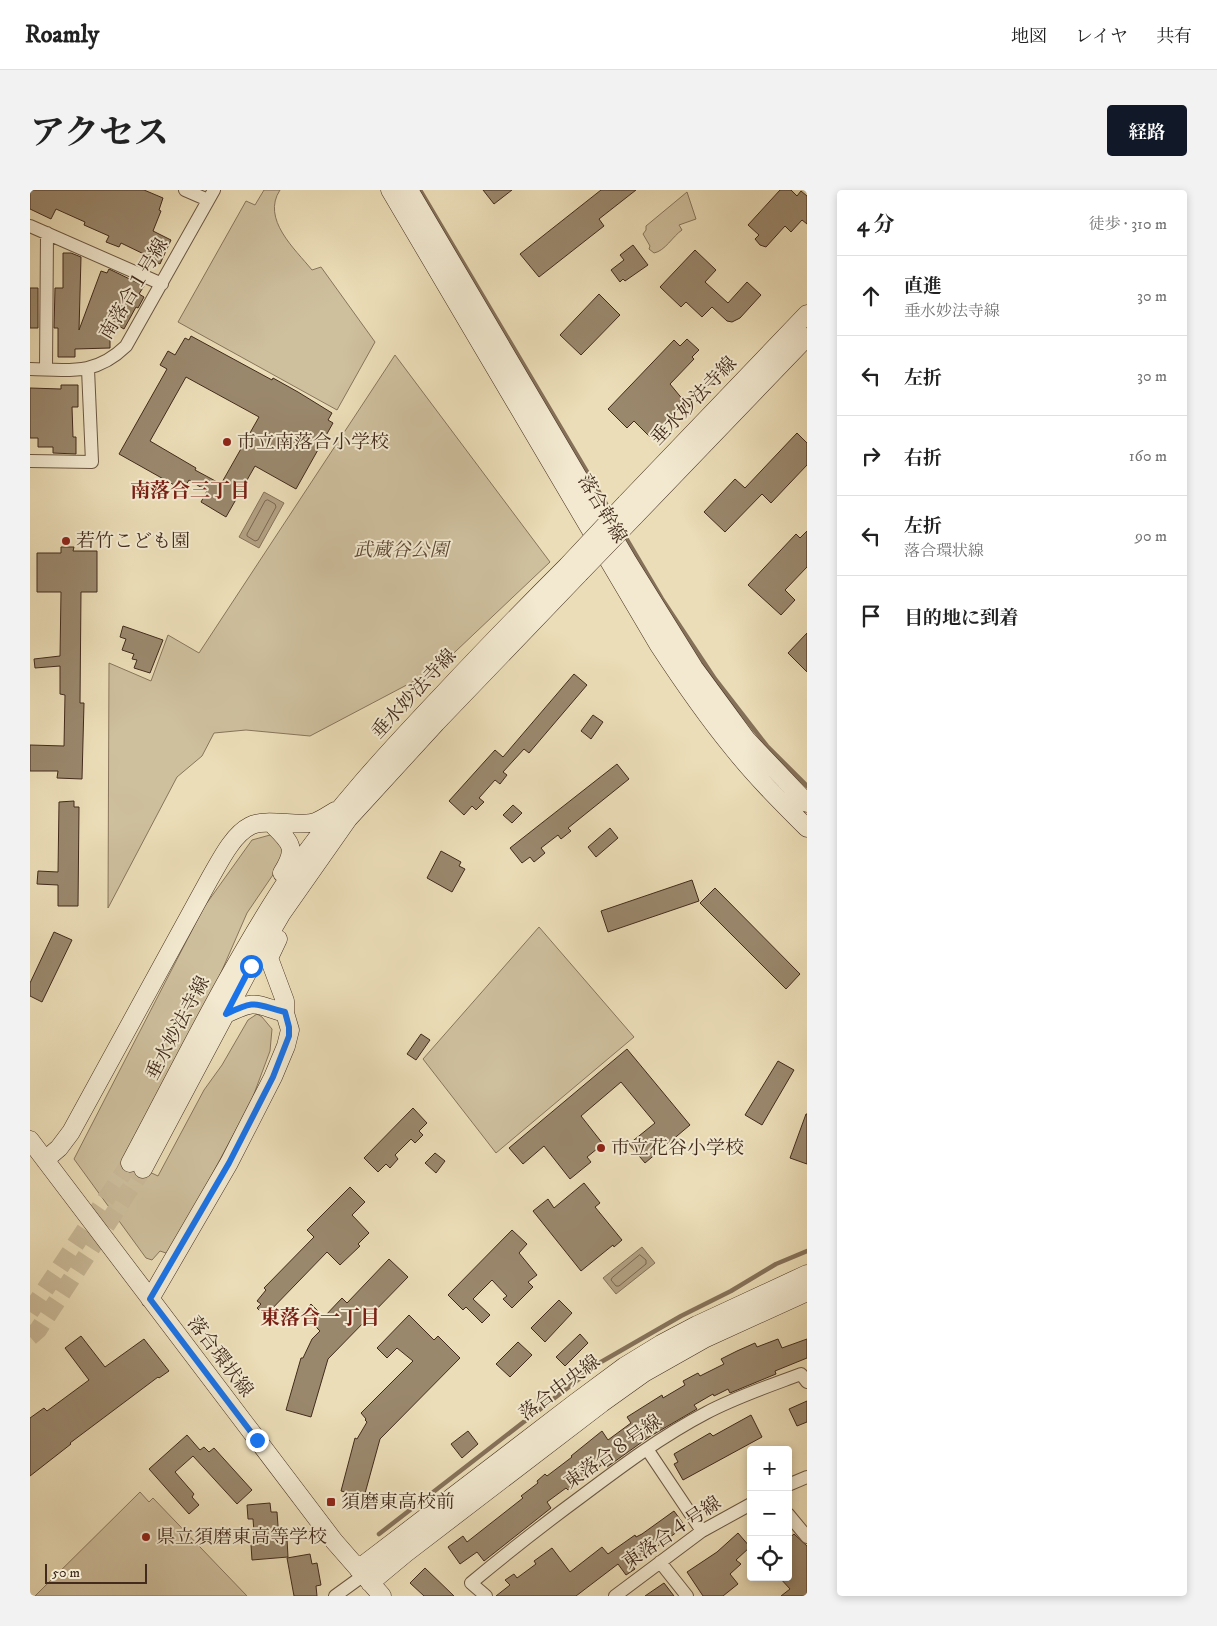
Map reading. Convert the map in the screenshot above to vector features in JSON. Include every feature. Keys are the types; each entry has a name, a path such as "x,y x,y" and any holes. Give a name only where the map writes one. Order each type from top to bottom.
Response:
{"street":[{"path":"185,190 211,195"},
{"name":"落合幹線","path":"390,190 658,644 694,698 732,748 771,792 807,828"},
{"name":"落合幹線","path":"409,190 628,562 694,668 747,740 807,803"},
{"name":"南落合１号線","path":"30,369 88,369 111,359 126,346 211,195"},
{"path":"30,226 162,284"},
{"path":"46,369 47,233"},
{"name":"垂水妙法寺線","path":"574,569 518,615 378,762 338,810 292,872 248,942 136,1166 226,1014 282,913 348,819 807,314"},
{"name":"垂水妙法寺線","path":"630,510 807,337"},
{"path":"30,461 92,462 88,369"},
{"path":"45,1160 59,1148 72,1132 191,912 227,849 242,831 251,825 261,823 313,823 338,810"},
{"path":"248,942 274,886 291,856 292,850 288,840 271,823"},
{"path":"150,1299 229,1163 273,1077 289,1036 284,1001 269,958 304,882"},
{"path":"226,1014 245,1005 259,1003 285,1012"},
{"name":"落合環状線","path":"30,1140 334,1541 382,1596"},
{"name":"落合中央線","path":"364,1576 575,1403 625,1366 697,1324 807,1274"},
{"name":"落合中央線","path":"364,1576 406,1553 594,1409 639,1377 706,1338 807,1292"},
{"name":"東落合８号線","path":"486,1596 471,1583 530,1535 626,1463 672,1433 727,1402 805,1376"},
{"path":"647,1449 702,1531"},
{"path":"792,1483 807,1477"},
{"name":"東落合４号線","path":"615,1596 702,1531 747,1506"},
{"path":"792,1519 807,1537"},
{"path":"660,1562 687,1596"},
{"path":"335,1596 364,1576"}],"green space":[{"path":"264,190 280,190 275,201 275,212 277,223 282,233 312,270 321,267 375,342 337,410 178,322 246,201 255,205"},
{"path":"687,192 696,219 679,225 682,230 662,249 654,253 649,249 650,246 643,234 646,226"},
{"name":"武蔵谷公園","path":"395,355 550,562 437,669 310,736 246,730 214,733 202,756 177,777 108,908 109,663 151,681 168,635 199,653"},
{"path":"270,835 281,846 283,860 247,913 206,1007 143,1169 158,1176 204,1090 222,1065 248,1020 257,1014 272,1029 270,1051 251,1102 169,1254 160,1251 152,1260 146,1258 74,1159 204,907 252,840"},
{"path":"539,927 634,1037 496,1153 423,1059"},
{"name":"県立須磨東高等学校","path":"140,1492 149,1502 153,1498 247,1596 35,1596"}],"water":[{"path":"264,492 284,503 259,548 239,537"},
{"path":"642,1247 655,1263 616,1294 603,1278"}],"building":[{"path":"30,190 144,190 163,198 159,210 161,211 153,231 171,240 160,264 121,243 119,247 106,242 109,236 84,225 85,222 56,209 51,219 30,209"},
{"path":"483,190 512,190 494,204"},
{"path":"601,190 636,190 599,219 604,226 539,277 520,254"},
{"path":"780,190 791,190 797,196 801,191 807,196 807,224 802,220 791,232 785,226 766,247 760,245 755,239 759,235 748,225"},
{"path":"633,245 648,265 625,281 623,279 620,282 611,270 624,260 620,255"},
{"path":"695,250 716,270 705,282 728,303 747,282 761,295 740,318 732,322 727,321 712,307 702,317 686,302 681,307 660,287"},
{"path":"63,253 71,253 81,257 79,330 101,271 107,273 109,269 144,286 139,294 144,297 124,329 110,321 110,348 75,349 75,357 58,357 58,328 54,328 55,288 63,288"},
{"path":"30,288 38,288 38,328 30,328"},
{"path":"599,294 620,315 581,355 560,335"},
{"path":"191,336 272,380 273,378 332,413 328,420 333,423 296,489 255,466 226,517 201,502 207,491 189,480 183,490 119,454 167,369 160,365 168,351 175,355 185,338 189,340","holes":["186,377 259,417 221,484 150,441"]},
{"path":"687,339 699,350 692,357 694,359 670,384 684,401 650,437 634,421 627,428 608,409 674,340 680,346"},
{"path":"61,385 78,385 78,407 72,407 73,437 76,437 76,454 53,453 53,447 38,447 38,438 30,438 30,388 61,389"},
{"path":"797,433 807,443 807,465 771,503 762,494 725,532 704,512 735,479 745,488"},
{"path":"807,531 807,567 785,590 795,600 781,615 748,585 796,534 800,538"},
{"path":"61,547 74,547 73,551 97,551 97,592 81,592 80,703 84,703 82,779 57,778 58,771 30,771 30,745 64,746 65,695 60,694 60,666 35,668 34,659 60,656 61,592 37,592 37,553 61,553"},
{"path":"123,626 163,640 150,673 134,668 137,660 132,659 134,654 122,650 126,639 120,637"},
{"path":"807,633 807,672 788,653"},
{"path":"574,674 587,685 529,753 524,749 503,772 507,775 500,784 495,780 479,798 484,802 476,810 472,806 464,815 449,801 495,750 503,757"},
{"path":"593,715 603,722 591,739 581,731"},
{"path":"617,764 629,779 568,828 571,831 561,839 558,835 541,848 545,853 534,862 530,857 522,863 510,848"},
{"path":"74,801 74,807 79,807 78,906 58,906 58,885 37,884 38,871 58,872 59,802"},
{"path":"513,805 522,813 512,823 503,815"},
{"path":"610,828 618,838 596,857 588,847"},
{"path":"441,851 461,862 459,866 465,869 452,892 427,878"},
{"path":"692,880 699,901 608,932 601,911"},
{"path":"715,888 800,974 786,989 700,903"},
{"path":"54,932 72,940 42,1002 30,996 30,983"},
{"path":"421,1034 430,1040 416,1060 407,1054"},
{"path":"627,1049 690,1125 645,1163 629,1144 655,1123 621,1082 581,1116 603,1144 587,1157 591,1162 570,1179 544,1146 523,1164 509,1148"},
{"path":"778,1061 794,1070 762,1125 745,1115"},
{"path":"413,1108 427,1123 419,1131 423,1135 415,1143 411,1139 395,1155 398,1159 390,1168 386,1164 378,1172 364,1158"},
{"path":"807,1114 807,1164 790,1158"},
{"path":"435,1153 445,1161 436,1173 425,1163"},
{"path":"584,1183 600,1203 595,1207 622,1240 581,1271 533,1211 548,1199 554,1208"},
{"path":"350,1187 365,1202 352,1215 369,1233 358,1244 360,1246 340,1265 327,1252 265,1316 257,1308 261,1304 257,1301 266,1290 264,1288 314,1237 307,1230"},
{"path":"512,1230 527,1244 519,1253 537,1275 528,1282 533,1287 512,1308 503,1299 507,1296 492,1280 473,1299 490,1315 482,1323 466,1307 463,1310 448,1295"},
{"path":"389,1259 408,1277 328,1359 311,1417 286,1410 301,1358 303,1358 312,1339 320,1331 302,1313 311,1304 324,1317 342,1298 347,1303"},
{"path":"559,1300 572,1313 545,1342 531,1328"},
{"path":"409,1315 434,1340 438,1336 460,1358 380,1439 364,1497 341,1491 355,1438 357,1439 367,1422 361,1413 413,1361 397,1348 387,1358 377,1348"},
{"path":"580,1334 588,1343 565,1366 556,1357"},
{"path":"81,1336 105,1367 144,1339 169,1371 158,1377 70,1443 30,1476 30,1418 44,1408 47,1411 89,1380 65,1348"},
{"path":"778,1339 782,1348 807,1339 807,1358 775,1371 776,1374 730,1393 728,1389 714,1396 713,1394 694,1405 697,1409 649,1437 607,1467 604,1463 568,1490 566,1488 547,1502 551,1508 484,1561 477,1552 460,1564 448,1547 463,1536 467,1542 523,1498 521,1496 538,1483 537,1481 545,1474 547,1476 602,1431 608,1440 631,1423 627,1417 662,1395 663,1398 685,1385 683,1381 698,1373 700,1376 724,1364 721,1359 755,1343 757,1347"},
{"path":"518,1342 532,1355 510,1377 496,1364"},
{"path":"807,1401 807,1422 797,1426 789,1409"},
{"path":"751,1415 762,1437 683,1480 674,1464 678,1462 674,1454 710,1433 713,1436"},
{"path":"468,1431 478,1444 462,1458 451,1444"},
{"path":"187,1435 200,1450 204,1447 209,1452 214,1448 252,1490 237,1504 193,1456 175,1472 194,1494 192,1497 199,1505 189,1514 149,1469"},
{"path":"270,1503 271,1512 277,1512 279,1539 287,1539 288,1557 252,1560 251,1545 255,1544 253,1519 248,1519 247,1505"},
{"path":"674,1511 685,1526 632,1565 635,1569 626,1575 618,1564 576,1596 496,1596 510,1585 505,1580 514,1574 517,1578 536,1564 534,1561 552,1548 570,1572 602,1547 608,1554 635,1535 636,1537 642,1534"},
{"path":"738,1533 747,1544 747,1550 736,1560 741,1564 730,1574 738,1584 723,1596 703,1596 687,1572 717,1552"},
{"path":"794,1534 807,1546 807,1596 781,1596 790,1589 783,1581 792,1581 792,1536"},
{"path":"310,1554 312,1564 317,1563 321,1585 316,1586 317,1596 294,1596 287,1558"},
{"path":"425,1568 454,1596 424,1596 410,1583"},
{"path":"664,1583 674,1596 645,1596"}],"waterway":[{"path":"420,190 612,514"},
{"path":"623,533 662,599 715,679 767,746 807,786"},
{"path":"379,1534 601,1362 681,1316 731,1291 776,1264 807,1251"}],"tunnel":[{"path":"30,1312 130,1163"},
{"path":"30,1337 38,1330 143,1169"}],"place":[{"name":"市立南落合小学校","path":"227,442"},
{"name":"若竹こども園","path":"66,541"},
{"name":"市立花谷小学校","path":"601,1148"},
{"name":"須磨東高校前","path":"331,1502"},
{"name":"県立須磨東高等学校","path":"146,1537"}],"district":[{"name":"南落合三丁目","path":"190,491"},
{"name":"東落合一丁目","path":"320,1318"}],"route":[{"path":"251,966 226,1014 245,1005 259,1003 274,1010 285,1012 290,1030 286,1046 273,1077 229,1163 150,1299 257,1440"}]}
